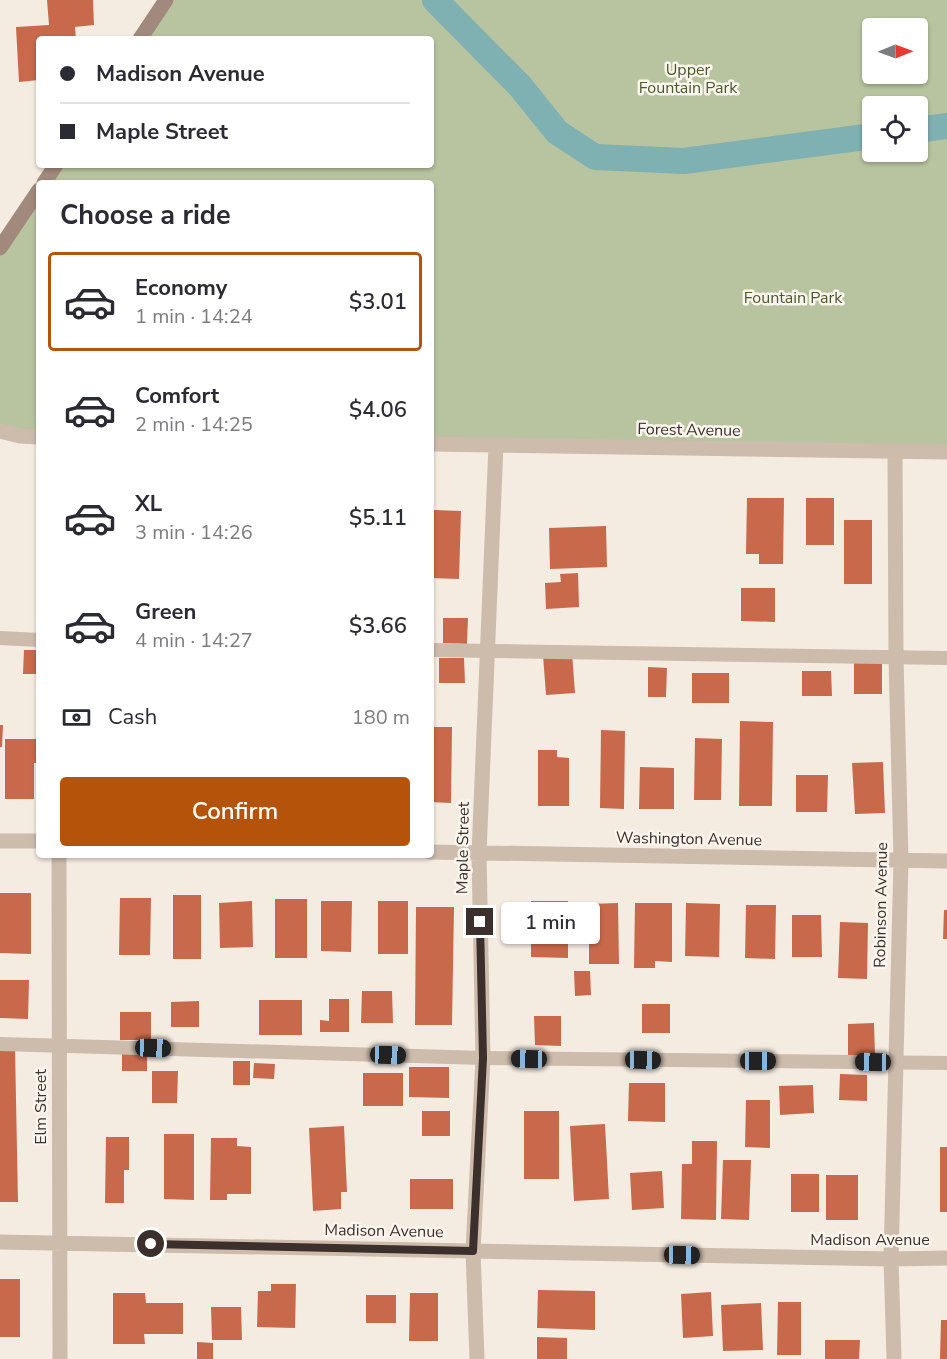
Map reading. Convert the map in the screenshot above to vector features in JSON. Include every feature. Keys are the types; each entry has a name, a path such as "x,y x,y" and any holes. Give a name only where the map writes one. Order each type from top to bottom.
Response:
{"street":[{"path":"142,36 166,0"},
{"path":"0,248 36,194"},
{"path":"0,431 36,437"},
{"name":"Forest Avenue","path":"434,444 947,452"},
{"name":"Maple Street","path":"477,1359 473,1251 483,1058 479,854 496,445"},
{"name":"Robinson Avenue","path":"894,1359 891,1259 901,860 896,657 895,452"},
{"path":"0,841 36,841"},
{"name":"Washington Avenue","path":"434,852 947,861"},
{"name":"Elm Street","path":"59,858 60,1359"},
{"name":"Madison Avenue","path":"0,1242 891,1259 947,1258"}],"lane":[{"path":"0,638 36,640"},
{"path":"434,650 947,658"},
{"path":"0,1044 483,1058 947,1063"}],"green space":[{"name":"Fountain Park","path":"166,0 947,0 947,452 434,444 434,180 46,180 54,168 434,168 434,36 142,36"},
{"path":"36,194 36,437 0,431 0,248"}],"building":[{"path":"47,0 93,0 94,25 75,27 76,36 36,36 36,80 19,82 16,27 49,25"},
{"path":"747,498 784,498 783,564 759,564 759,554 746,554"},
{"path":"806,498 834,498 834,545 806,545"},
{"path":"434,510 461,511 459,579 434,578"},
{"path":"844,520 872,520 872,584 844,584"},
{"path":"606,526 607,567 550,569 549,528"},
{"path":"578,573 579,607 546,609 545,583 561,582 560,574"},
{"path":"741,588 775,588 775,622 741,621"},
{"path":"443,618 468,618 467,644 443,643"},
{"path":"24,650 36,650 36,674 23,674"},
{"path":"572,653 575,693 546,695 543,655"},
{"path":"439,658 464,658 465,683 439,683"},
{"path":"854,662 882,662 882,694 854,694"},
{"path":"648,667 667,668 666,697 648,697"},
{"path":"802,671 831,671 832,696 802,696"},
{"path":"692,673 729,673 729,703 692,703"},
{"path":"740,721 773,722 772,806 739,806"},
{"path":"0,725 3,725 2,747 0,747"},
{"path":"434,727 452,727 451,803 434,802"},
{"path":"601,730 625,731 624,809 600,808"},
{"path":"695,738 722,739 721,800 694,800"},
{"path":"5,739 36,739 34,799 5,799"},
{"path":"538,750 557,750 557,757 569,758 569,806 538,806"},
{"path":"883,762 885,813 855,814 852,763"},
{"path":"640,767 674,768 674,809 639,809"},
{"path":"796,775 828,775 827,812 796,812"},
{"path":"0,893 31,893 31,954 0,953"},
{"path":"173,895 201,895 201,959 173,959"},
{"path":"120,898 151,898 150,955 119,955"},
{"path":"275,899 307,899 307,958 275,958"},
{"path":"252,901 253,947 220,948 219,903"},
{"path":"321,901 352,901 351,952 321,951"},
{"path":"378,901 408,901 408,954 378,954"},
{"path":"531,901 568,901 568,958 531,957"},
{"path":"618,903 619,964 589,964 589,904"},
{"path":"635,903 672,903 672,962 655,961 655,968 634,968"},
{"path":"686,903 720,904 719,957 685,956"},
{"path":"746,905 776,905 775,959 745,958"},
{"path":"416,907 454,907 452,1025 415,1025"},
{"path":"944,910 947,910 947,939 943,939"},
{"path":"792,915 821,915 822,957 792,957"},
{"path":"840,922 868,923 867,979 838,978"},
{"path":"574,971 590,971 591,995 575,996"},
{"path":"0,980 29,980 28,1019 0,1018"},
{"path":"362,991 392,991 393,1023 361,1023"},
{"path":"329,999 349,999 349,1032 320,1032 320,1020 329,1021"},
{"path":"259,1000 302,1000 302,1035 259,1035"},
{"path":"199,1001 199,1027 171,1027 171,1002"},
{"path":"642,1004 670,1004 670,1033 642,1033"},
{"path":"120,1012 151,1012 151,1040 120,1040"},
{"path":"534,1016 561,1016 561,1046 535,1045"},
{"path":"874,1023 875,1056 848,1057 848,1024"},
{"path":"0,1048 15,1048 18,1202 0,1202"},
{"path":"122,1052 147,1052 147,1071 122,1071"},
{"path":"233,1061 250,1061 250,1085 233,1085"},
{"path":"254,1063 275,1064 274,1079 253,1078"},
{"path":"409,1067 449,1067 449,1098 409,1097"},
{"path":"152,1071 178,1071 177,1103 152,1103"},
{"path":"363,1073 403,1073 403,1106 363,1106"},
{"path":"840,1074 867,1075 867,1101 839,1100"},
{"path":"629,1083 665,1083 665,1122 628,1121"},
{"path":"813,1085 814,1113 780,1115 779,1086"},
{"path":"746,1100 770,1100 770,1148 745,1147"},
{"path":"422,1111 450,1111 450,1136 422,1136"},
{"path":"524,1111 559,1111 559,1179 524,1179"},
{"path":"605,1124 609,1199 574,1201 570,1126"},
{"path":"344,1126 347,1192 341,1192 341,1209 313,1211 309,1128"},
{"path":"164,1134 194,1134 194,1200 164,1199"},
{"path":"106,1137 129,1137 129,1170 124,1170 124,1203 105,1203"},
{"path":"211,1138 237,1138 237,1146 251,1147 251,1194 227,1194 227,1200 210,1200"},
{"path":"692,1141 717,1141 716,1220 681,1219 682,1164 692,1164"},
{"path":"940,1147 947,1147 947,1212 940,1212"},
{"path":"723,1160 751,1160 749,1220 721,1219"},
{"path":"662,1171 664,1208 632,1210 630,1173"},
{"path":"791,1174 819,1174 819,1212 791,1212"},
{"path":"826,1175 858,1175 858,1220 826,1220"},
{"path":"410,1179 453,1179 453,1209 410,1209"},
{"path":"0,1279 20,1279 20,1337 0,1337"},
{"path":"271,1284 296,1284 295,1328 257,1327 258,1291 271,1291"},
{"path":"538,1290 595,1291 595,1330 537,1328"},
{"path":"711,1292 713,1336 683,1338 681,1294"},
{"path":"113,1293 145,1293 146,1303 183,1303 183,1334 144,1334 145,1344 113,1344"},
{"path":"410,1293 438,1293 438,1341 409,1341"},
{"path":"366,1295 396,1295 396,1323 366,1323"},
{"path":"778,1302 801,1302 801,1355 777,1355"},
{"path":"761,1303 763,1350 723,1351 721,1305"},
{"path":"211,1307 241,1307 242,1340 212,1340"},
{"path":"941,1320 947,1320 947,1359 940,1359"},
{"path":"537,1337 567,1338 567,1359 537,1359"},
{"path":"825,1340 860,1340 859,1359 825,1359"},
{"path":"197,1342 213,1343 213,1359 197,1359"}],"waterway":[{"path":"435,0 520,86 557,132 595,157 684,161 862,137"},
{"path":"928,129 947,126"}],"route":[{"path":"151,1244 473,1251 483,1058 480,922"}],"park label":[{"name":"Upper Fountain Park","path":"688,79"}]}
